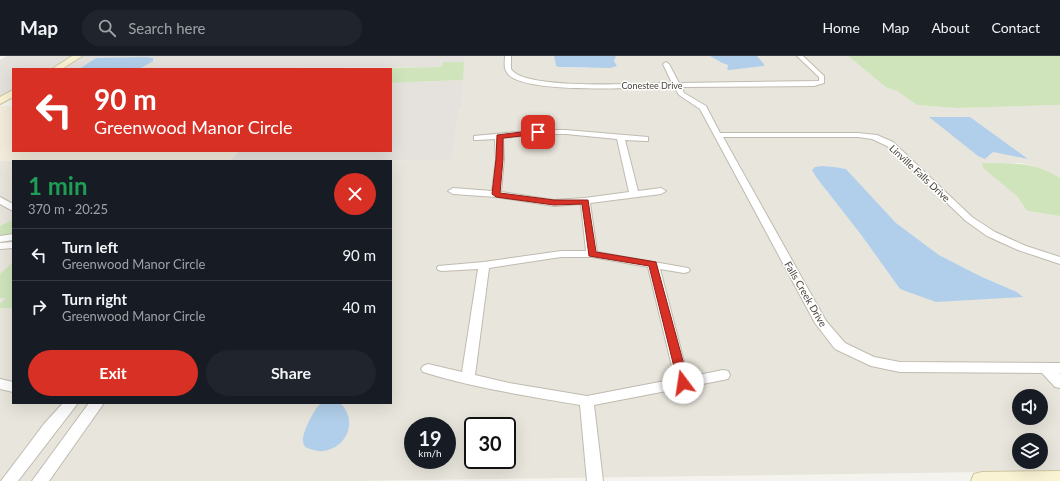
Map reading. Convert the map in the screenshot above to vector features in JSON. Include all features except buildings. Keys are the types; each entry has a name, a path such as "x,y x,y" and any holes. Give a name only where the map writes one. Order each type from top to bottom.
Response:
{"main road":[{"path":"58,68 78,56"},
{"path":"0,101 12,94"},
{"path":"982,481 1060,480"}],"street":[{"name":"Conestee Drive","path":"508,56 508,69 511,74 525,81 558,86 814,84 822,82 822,77 800,56"},
{"name":"Falls Creek Drive","path":"666,64 681,94 703,108 821,323 840,346 871,361 900,367 1046,368"},
{"path":"477,138 538,132 566,132 645,139"},
{"name":"Linville Falls Drive","path":"718,135 858,135 874,137 890,144 969,219 991,234 1022,248 1060,261"},
{"path":"496,194 500,159 499,136"},
{"path":"620,136 634,194"},
{"path":"453,191 496,194 554,203 585,201 661,191"},
{"path":"0,200 12,207"},
{"path":"585,201 592,254"},
{"path":"0,239 12,237"},
{"path":"0,246 12,245"},
{"path":"442,268 484,265 561,254 592,254 684,270"},
{"path":"653,264 683,383"},
{"path":"468,379 484,265"},
{"path":"1046,368 1060,368"},
{"path":"1046,368 1060,383"},
{"path":"428,369 509,388 587,401 723,375"},
{"path":"0,384 12,387"},
{"path":"587,401 595,481"},
{"path":"9,481 70,404"},
{"path":"40,481 96,404"}],"shaded area":[{"path":"7,56 75,56 54,68 12,68 12,92 0,98 0,60"},
{"path":"82,56 464,56 464,62 443,62 441,67 141,68 145,57 80,68 61,68"},
{"path":"464,56 554,56 556,66 585,68 617,66 614,61 616,56 710,56 728,65 727,69 764,66 757,56 848,56 887,88 897,91 917,105 957,108 1060,105 1060,178 1044,170 1021,163 983,163 1017,196 1027,211 1060,216 1060,471 355,481 0,481 0,161 12,161 12,404 392,404 392,160 450,160 459,109 461,109","holes":["970,117 1012,155 993,152 985,159","823,166 846,169 896,223 939,255 982,277 1017,292 1022,296 900,289 862,236 816,177 812,170"]},
{"path":"463,80 461,109 459,109 451,160 231,160 238,152 392,152 392,83"},
{"path":"0,106 12,106 12,152 238,152 231,160 0,161"}],"green space":[{"path":"848,56 1060,56 1060,105 957,108 917,105 897,91 887,88"},
{"path":"443,62 464,62 463,80 392,83 392,68 372,68 441,67"},
{"path":"982,163 1022,164 1042,169 1060,178 1060,216 1027,211 1017,196 983,168"},
{"path":"12,220 12,234 0,236 0,226"},
{"path":"12,263 12,308 0,308 0,304 6,298 0,298 0,274"}],"water":[{"path":"554,56 616,56 614,61 617,66 610,68 559,67 556,66"},
{"path":"710,56 757,56 764,66 729,70 727,69 728,65"},
{"path":"145,57 153,58 153,61 141,68 81,68 96,58"},
{"path":"929,117 970,117 1028,159 993,152 985,159 978,156"},
{"path":"823,166 846,169 896,223 939,255 982,277 1017,292 1023,297 936,302 900,289 862,236 816,177 812,170 815,167"},
{"path":"320,404 341,404 349,418 349,426 344,439 331,449 323,451 314,450 305,447 303,443 303,437 309,420"}],"route":[{"path":"538,132 499,136 500,159 496,194 554,203 585,201 592,254 653,264 683,383"}]}
